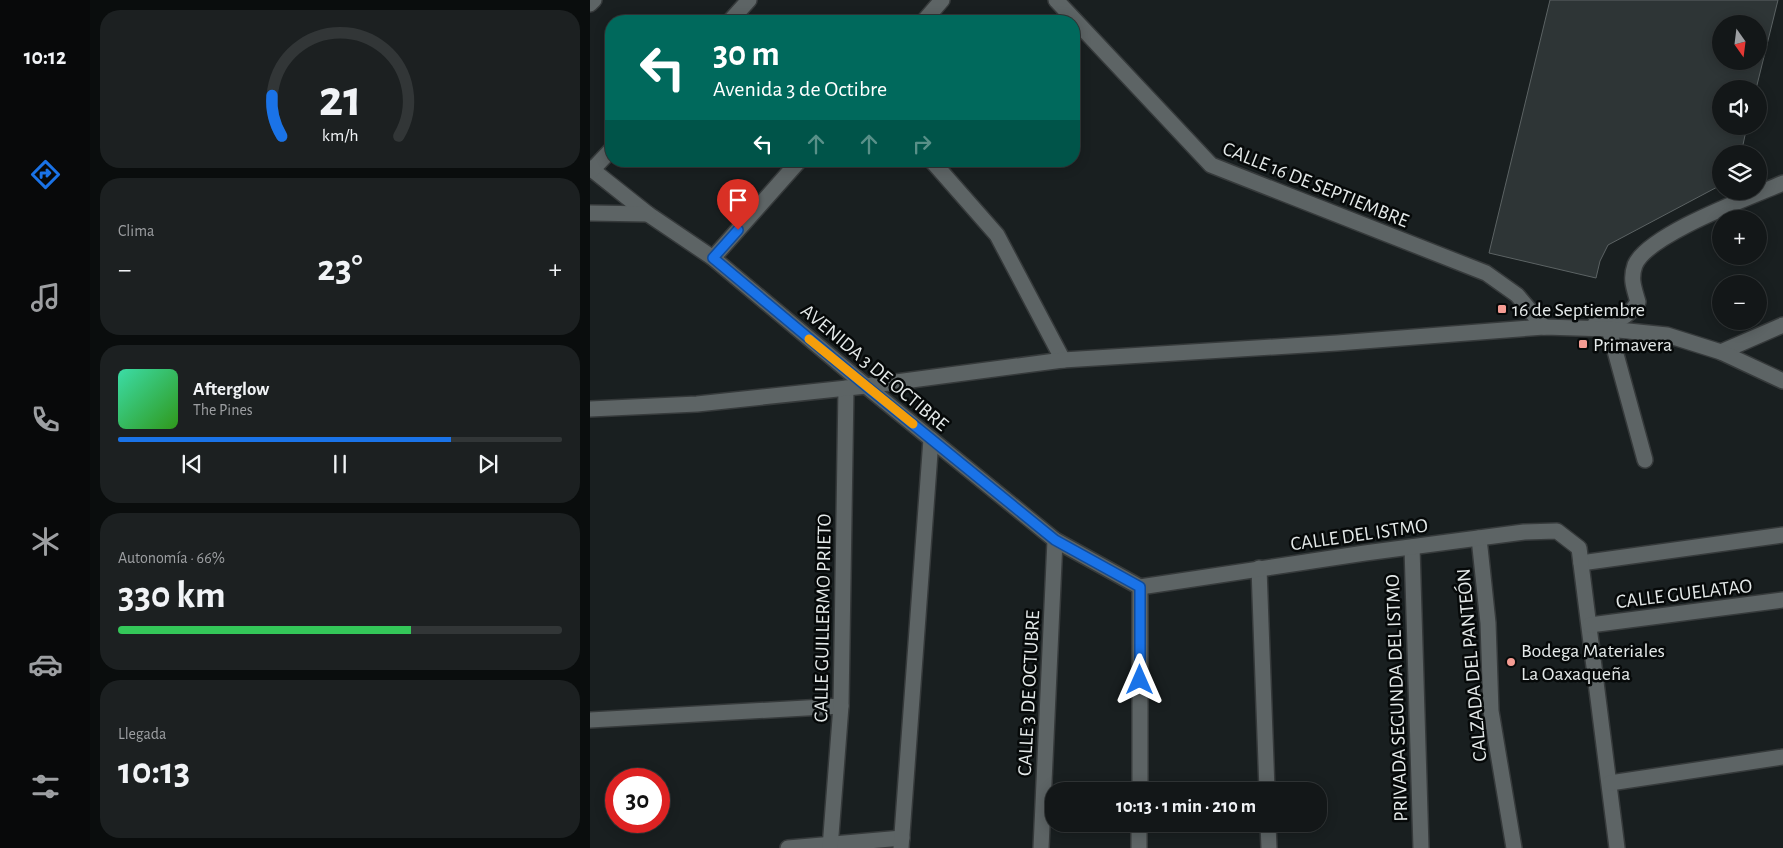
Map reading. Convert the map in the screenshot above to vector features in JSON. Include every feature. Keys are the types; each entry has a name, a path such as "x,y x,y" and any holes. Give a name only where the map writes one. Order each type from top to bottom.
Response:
{"street":[{"path":"590,4 594,0"},
{"path":"735,15 749,0"},
{"path":"929,15 942,0"},
{"name":"CALLE 16 DE SEPTIEMBRE","path":"1056,0 1070,15"},
{"name":"CALLE 16 DE SEPTIEMBRE","path":"1080,26 1211,165 1486,273 1517,295 1544,327"},
{"path":"591,169 605,156"},
{"path":"713,258 794,167"},
{"path":"937,167 997,235 1063,360"},
{"name":"AVENIDA 3 DE OCTIBRE","path":"591,169 648,214 713,258 930,439 1055,540 1140,587"},
{"path":"1566,327 1613,323 1630,315 1638,302 1631,280 1636,263 1649,248 1695,221 1783,183"},
{"path":"590,213 648,214"},
{"path":"1721,352 1783,325"},
{"path":"590,409 697,404 866,386 1063,360 1337,344 1544,327 1609,329 1667,334 1721,352 1783,381"},
{"path":"1609,329 1645,460"},
{"name":"CALLE GUILLERMO PRIETO","path":"831,847 841,706 846,388"},
{"path":"788,848 901,843 930,439"},
{"name":"CALLE DEL ISTMO","path":"1140,587 1259,568 1524,532 1557,531 1579,548 1581,563"},
{"path":"1617,848 1581,563 1783,535"},
{"name":"CALZADA DEL PANTEÓN","path":"1479,538 1488,623 1492,711 1514,848"},
{"name":"CALLE 3 DE OCTUBRE","path":"1041,848 1055,540"},
{"name":"PRIVADA SEGUNDA DEL ISTMO","path":"1412,548 1421,848"},
{"path":"1259,568 1267,782"},
{"path":"1140,587 1140,782"},
{"name":"CALLE GUELATAO","path":"1590,625 1783,600"},
{"path":"590,720 841,706"},
{"path":"1610,783 1783,757"},
{"path":"1139,832 1139,848"},
{"path":"1268,832 1269,848"}],"building":[{"path":"1550,0 1778,0 1768,40 1768,15 1712,15 1712,70 1761,70 1758,80 1712,80 1712,135 1745,135 1743,145 1712,145 1712,190 1608,245 1600,261 1596,278 1489,253"}],"slow traffic":[{"path":"809,339 913,424"}],"place":[{"name":"16 de Septiembre","path":"1502,309"},
{"name":"Primavera","path":"1583,344"},
{"name":"Bodega Materiales La Oaxaqueña","path":"1511,662"}],"route":[{"path":"738,230 713,258 1055,540 1140,587 1140,680"}]}
